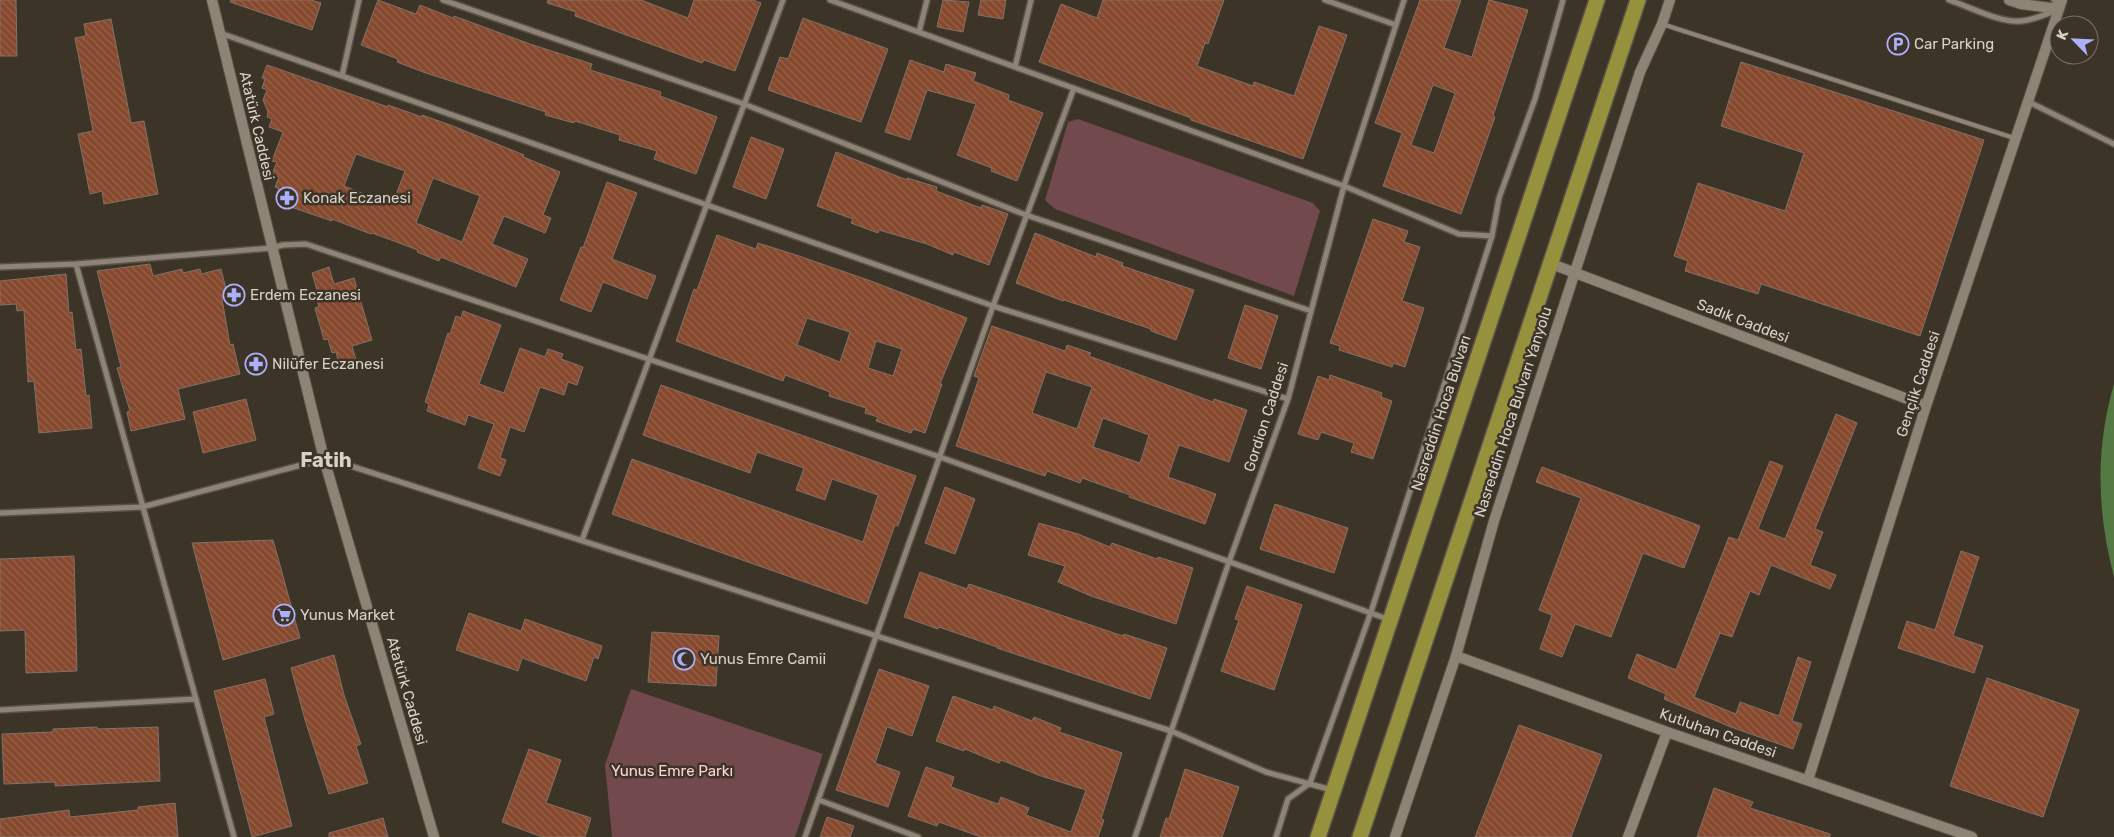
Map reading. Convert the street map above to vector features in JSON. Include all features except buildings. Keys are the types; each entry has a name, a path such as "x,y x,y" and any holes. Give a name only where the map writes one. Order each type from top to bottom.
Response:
{"highway":[{"name":"Nasreddin Hoca Bulvarı","path":"1318,837 1597,0"},
{"path":"1360,837 1549,263 1638,0"}],"street":[{"name":"Atatürk Caddesi","path":"212,0 324,459 434,837"},
{"path":"342,76 359,0"},
{"path":"443,0 744,104 1026,215 1311,311"},
{"path":"582,540 783,0"},
{"path":"830,0 1344,186 1459,234 1492,236"},
{"path":"919,32 927,0"},
{"path":"1016,67 1030,0"},
{"path":"1325,0 1396,25"},
{"name":"Gordion Caddesi","path":"1135,837 1229,562 1288,399 1344,186 1404,0"},
{"path":"1276,837 1288,799 1310,783 1371,612 1492,236 1499,198 1535,99 1563,0"},
{"name":"Nasreddin Hoca Bulvarı Yanyolu","path":"1395,837 1456,656 1494,521 1640,72 1662,24 1670,0"},
{"path":"1949,0 2002,19 2020,22 2032,20 2058,3"},
{"path":"2009,0 2021,4 2058,3"},
{"path":"2046,0 2058,3"},
{"name":"Gençlik Caddesi","path":"1808,780 1926,406 2058,3"},
{"path":"220,32 993,306 1288,399"},
{"path":"805,837 993,306 1074,88"},
{"path":"2027,100 2114,144"},
{"path":"0,267 76,264 306,244 940,457 1391,620"},
{"name":"Sadık Caddesi","path":"1549,263 1926,406"},
{"path":"76,264 234,837"},
{"path":"0,513 142,506 324,459 582,540 1171,731 1266,772 1334,790"},
{"name":"Kutluhan Caddesi","path":"1456,656 1666,732 1972,837"},
{"path":"0,710 196,699"},
{"path":"1628,837 1666,732"},
{"path":"818,800 918,837"}],"lane":[{"path":"1662,24 2015,138"}],"green space":[{"path":"1078,119 1313,203 1320,211 1294,296 1055,209 1045,200 1068,122"},
{"name":"Yunus Emre Parkı","path":"631,689 823,754 795,837 612,837 605,765"}],"shaded area":[{"path":"2114,384 2114,577 2104,529 2100,480 2104,432"}],"place":[{"name":"Car Parking","path":"1898,44"},
{"name":"Konak Eczanesi","path":"287,198"},
{"name":"Erdem Eczanesi","path":"234,295"},
{"name":"Nilüfer Eczanesi","path":"256,364"},
{"name":"Yunus Market","path":"284,615"},
{"name":"Yunus Emre Camii","path":"684,659"}],"district":[{"name":"Fatih","path":"326,460"}]}
